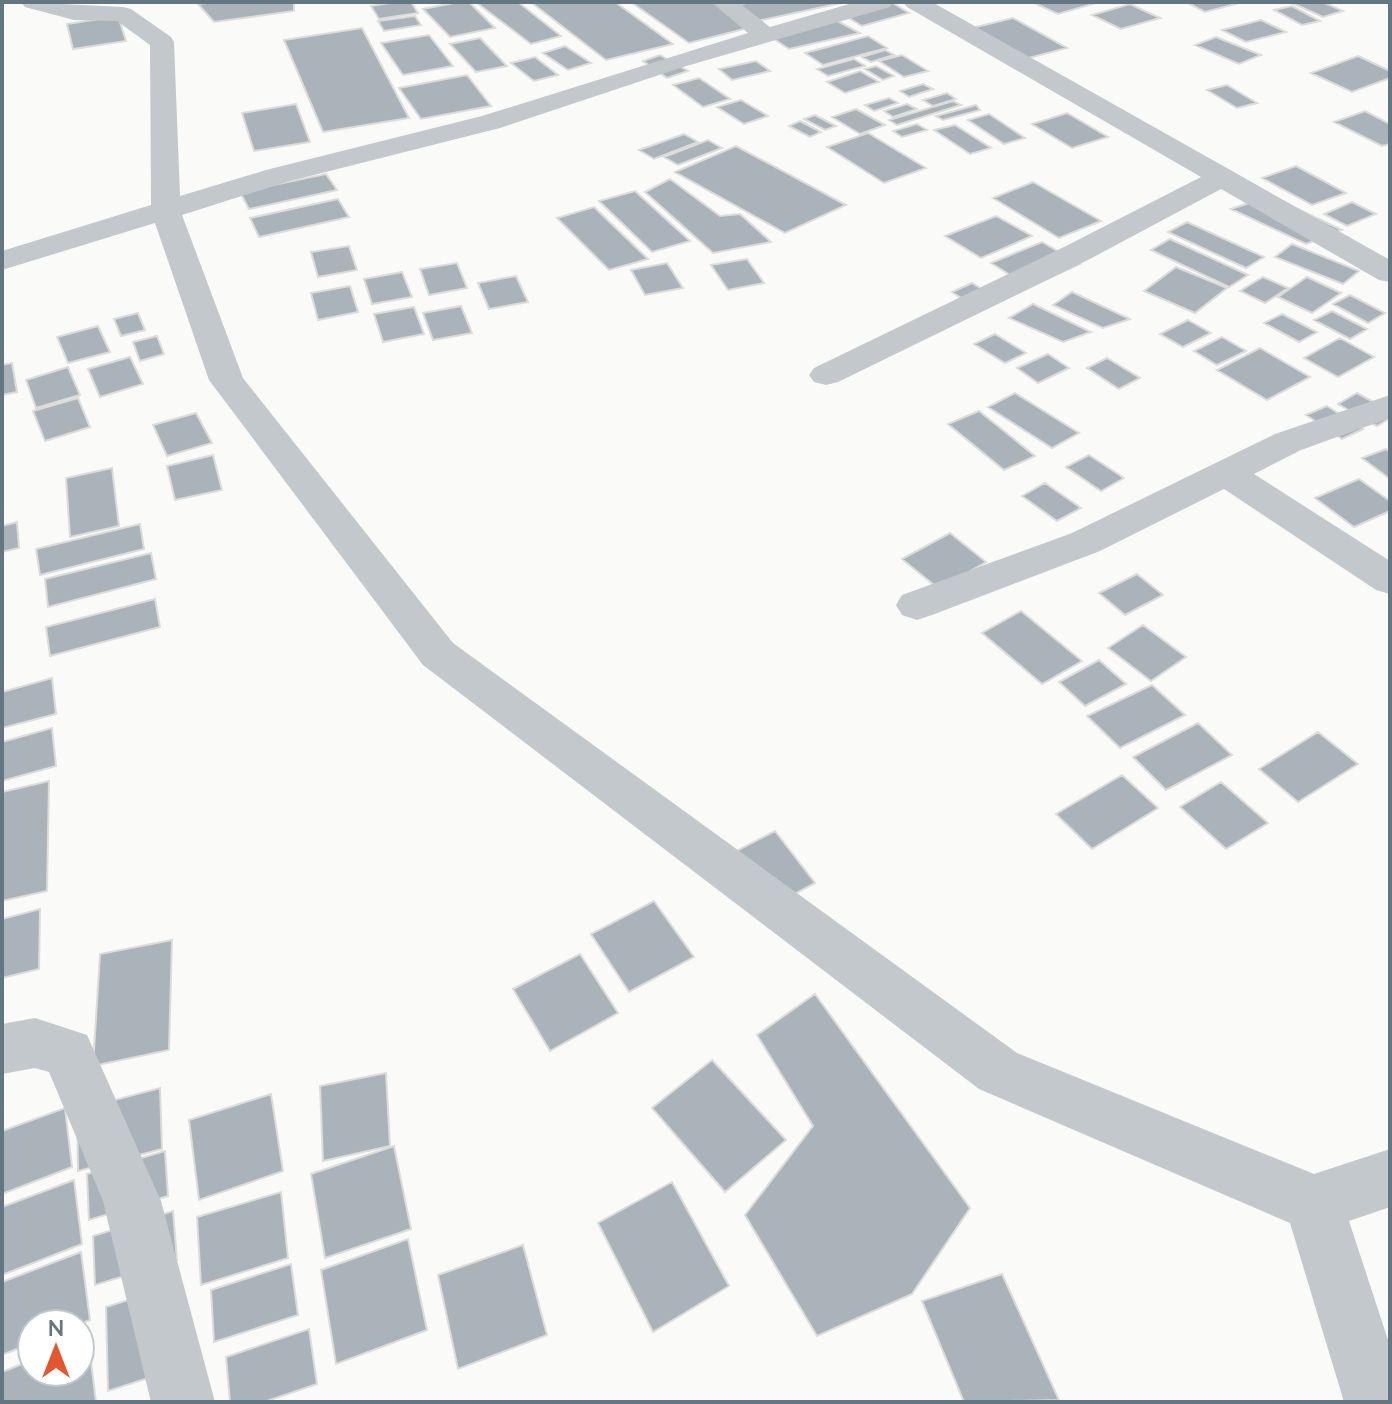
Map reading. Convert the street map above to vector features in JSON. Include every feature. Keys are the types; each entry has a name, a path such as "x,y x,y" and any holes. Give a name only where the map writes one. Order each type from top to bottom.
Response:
{"street":[{"path":"33,2 74,13 123,14 162,42 166,211 226,380 438,654 998,1071 1314,1203 1390,1178"},
{"path":"723,2 765,35"},
{"path":"2,261 276,176 491,122 674,62 882,2"},
{"path":"915,2 1390,273"},
{"path":"826,375 1077,253 1222,177"},
{"path":"917,605 1086,542 1288,442 1390,406"},
{"path":"1226,473 1390,580"},
{"path":"2,1049 35,1043 68,1053 132,1201 183,1402"},
{"path":"1314,1203 1376,1402"}],"building":[{"path":"294,2 294,11 214,22 198,4"},
{"path":"411,2 418,13 379,19 371,6"},
{"path":"469,2 495,28 450,37 423,9"},
{"path":"518,2 561,36 531,44 477,3"},
{"path":"615,2 673,44 606,60 532,3"},
{"path":"631,2 714,2 752,27 689,43"},
{"path":"751,2 846,2 757,21 736,5"},
{"path":"891,2 909,13 862,26 844,15"},
{"path":"1032,2 1094,2 1096,3 1058,14"},
{"path":"1186,2 1243,2 1205,12"},
{"path":"1290,2 1323,2 1343,11 1323,17"},
{"path":"1130,4 1160,18 1121,29 1092,15"},
{"path":"1292,6 1320,21 1302,25 1274,10"},
{"path":"118,16 126,41 73,49 67,24"},
{"path":"415,16 421,25 384,31 378,21"},
{"path":"828,16 860,33 789,49 762,31"},
{"path":"1013,18 1067,48 1025,59 972,28"},
{"path":"1261,20 1286,32 1246,42 1222,30"},
{"path":"362,28 409,118 323,132 284,40"},
{"path":"429,35 453,66 403,75 381,43"},
{"path":"868,36 887,48 823,65 805,53"},
{"path":"1216,37 1261,55 1239,64 1195,45"},
{"path":"480,38 507,66 476,72 450,44"},
{"path":"565,46 591,63 568,70 543,53"},
{"path":"885,50 894,55 871,62 862,57"},
{"path":"660,55 688,71 667,78 643,61"},
{"path":"902,55 928,71 904,77 879,61"},
{"path":"1358,56 1390,71 1390,78 1352,92 1311,73"},
{"path":"535,57 558,75 534,81 511,63"},
{"path":"854,59 865,66 828,76 817,69"},
{"path":"756,61 770,71 732,80 719,69"},
{"path":"876,66 894,76 883,80 865,69"},
{"path":"860,71 879,82 845,93 827,82"},
{"path":"467,75 491,106 421,119 399,88"},
{"path":"699,78 730,99 703,107 673,85"},
{"path":"923,84 933,89 909,97 900,91"},
{"path":"1227,85 1257,103 1237,108 1207,90"},
{"path":"947,93 956,99 933,106 923,100"},
{"path":"889,98 898,103 874,111 865,105"},
{"path":"741,100 768,116 744,124 717,107"},
{"path":"953,101 961,105 897,125 889,120"},
{"path":"296,104 310,142 254,151 242,113"},
{"path":"907,104 917,109 893,117 884,111"},
{"path":"976,105 980,110 943,120 936,116"},
{"path":"856,109 885,125 860,134 832,117"},
{"path":"1365,111 1390,124 1390,144 1382,146 1334,122"},
{"path":"1067,113 1108,137 1072,148 1032,124"},
{"path":"989,114 1025,138 1004,144 968,120"},
{"path":"815,115 836,126 825,130 804,119"},
{"path":"800,121 821,132 810,137 789,126"},
{"path":"917,124 927,130 902,137 893,131"},
{"path":"955,125 991,148 970,154 934,130"},
{"path":"868,133 926,168 884,183 827,147"},
{"path":"684,134 698,142 654,159 639,150"},
{"path":"708,140 722,148 678,165 664,157"},
{"path":"736,146 846,205 785,233 675,172"},
{"path":"1296,166 1346,193 1312,205 1262,178"},
{"path":"326,174 337,190 249,209 240,192"},
{"path":"670,179 720,216 740,214 771,242 713,253 645,192"},
{"path":"1033,182 1101,221 1059,238 993,198"},
{"path":"635,191 690,241 652,252 599,201"},
{"path":"1270,196 1342,230 1306,244 1231,209"},
{"path":"338,199 349,217 259,237 250,218"},
{"path":"1352,202 1376,214 1347,226 1324,214"},
{"path":"594,207 648,259 609,270 557,218"},
{"path":"996,216 1032,236 981,258 945,236"},
{"path":"1187,222 1264,257 1246,268 1168,232"},
{"path":"1170,239 1248,275 1229,287 1151,250"},
{"path":"1042,242 1080,264 1029,287 991,263"},
{"path":"1292,244 1359,271 1343,284 1275,257"},
{"path":"349,246 357,270 318,277 311,252"},
{"path":"747,259 764,283 728,290 711,265"},
{"path":"457,263 467,288 429,295 420,269"},
{"path":"667,263 683,288 645,295 631,270"},
{"path":"1176,267 1227,288 1195,313 1144,291"},
{"path":"402,272 412,297 372,304 364,279"},
{"path":"516,276 528,302 489,309 478,283"},
{"path":"1263,277 1288,288 1265,303 1240,291"},
{"path":"1307,277 1341,293 1312,313 1278,297"},
{"path":"972,283 1001,301 980,310 952,292"},
{"path":"350,286 358,312 318,320 311,293"},
{"path":"1072,292 1130,319 1103,328 1053,305"},
{"path":"1350,295 1385,313 1368,323 1333,304"},
{"path":"1033,304 1091,332 1063,342 1009,318"},
{"path":"461,306 472,333 433,340 423,313"},
{"path":"414,307 424,334 383,342 374,314"},
{"path":"1332,311 1367,329 1350,339 1314,320"},
{"path":"138,313 145,330 121,336 114,319"},
{"path":"1282,314 1317,332 1299,342 1264,323"},
{"path":"1188,320 1211,333 1183,347 1160,334"},
{"path":"98,326 110,352 68,363 57,337"},
{"path":"995,334 1026,353 1005,363 974,344"},
{"path":"157,336 164,354 140,361 133,342"},
{"path":"1222,337 1246,351 1217,365 1194,351"},
{"path":"1340,338 1374,357 1338,377 1304,358"},
{"path":"1260,348 1310,377 1267,400 1217,370"},
{"path":"1048,354 1069,368 1038,383 1017,368"},
{"path":"130,357 143,384 100,397 88,369"},
{"path":"1107,358 1140,378 1119,389 1087,368"},
{"path":"12,363 17,392 2,395 2,365"},
{"path":"68,367 80,395 36,408 26,380"},
{"path":"1015,393 1079,433 1052,448 988,407"},
{"path":"1357,393 1390,411 1390,418 1377,426 1338,404"},
{"path":"78,398 90,427 45,441 33,411"},
{"path":"1327,406 1363,429 1342,439 1306,415"},
{"path":"979,411 1035,456 1004,470 948,424"},
{"path":"196,413 212,443 167,456 153,425"},
{"path":"1386,449 1390,452 1390,479 1362,458"},
{"path":"213,455 222,490 175,500 167,466"},
{"path":"1089,455 1124,478 1101,491 1066,467"},
{"path":"112,468 119,526 70,537 66,478"},
{"path":"1359,479 1390,501 1390,511 1354,527 1315,498"},
{"path":"1045,483 1081,508 1057,521 1022,496"},
{"path":"17,522 19,548 2,552 2,526"},
{"path":"140,524 144,549 40,575 36,549"},
{"path":"950,533 986,562 939,589 902,559"},
{"path":"151,553 156,579 48,607 45,579"},
{"path":"1137,574 1163,595 1125,615 1099,593"},
{"path":"155,599 160,627 50,656 46,627"},
{"path":"1021,611 1082,661 1042,684 982,633"},
{"path":"1143,625 1186,657 1151,681 1108,648"},
{"path":"1099,660 1126,684 1085,706 1059,682"},
{"path":"52,678 56,714 2,728 2,692"},
{"path":"1152,685 1185,715 1120,748 1087,716"},
{"path":"1198,723 1232,755 1166,790 1133,757"},
{"path":"52,728 56,766 2,781 2,742"},
{"path":"1318,732 1358,764 1298,802 1259,769"},
{"path":"1122,775 1158,808 1092,849 1056,814"},
{"path":"49,781 47,891 2,901 2,792"},
{"path":"1221,782 1268,823 1226,849 1180,807"},
{"path":"775,831 815,883 756,915 717,861"},
{"path":"654,901 694,957 629,992 591,934"},
{"path":"40,909 39,969 2,978 2,919"},
{"path":"172,940 169,1050 93,1066 100,954"},
{"path":"580,954 618,1013 550,1051 513,989"},
{"path":"815,994 970,1208 912,1294 817,1336 745,1215 813,1126 757,1035"},
{"path":"712,1060 786,1140 725,1192 652,1108"},
{"path":"386,1073 390,1146 323,1161 320,1086"},
{"path":"160,1088 162,1149 78,1171 77,1110"},
{"path":"271,1094 283,1171 199,1200 189,1120"},
{"path":"65,1108 72,1167 2,1194 2,1131"},
{"path":"394,1146 411,1229 325,1258 311,1174"},
{"path":"165,1151 168,1196 89,1220 87,1174"},
{"path":"74,1180 82,1244 2,1275 2,1207"},
{"path":"672,1182 729,1286 653,1332 598,1223"},
{"path":"281,1192 288,1258 201,1285 197,1217"},
{"path":"173,1211 177,1260 95,1285 93,1236"},
{"path":"408,1239 427,1330 336,1364 321,1270"},
{"path":"523,1245 547,1335 458,1369 438,1275"},
{"path":"81,1252 88,1308 16,1308 16,1349 2,1355 2,1282"},
{"path":"291,1264 298,1315 214,1342 211,1290"},
{"path":"1002,1274 1059,1400 964,1402 922,1301"},
{"path":"160,1290 164,1373 108,1391 106,1307"},
{"path":"309,1329 317,1384 264,1402 230,1402 226,1357"},
{"path":"16,1366 16,1388 94,1388 96,1402 2,1402 2,1372"}]}
